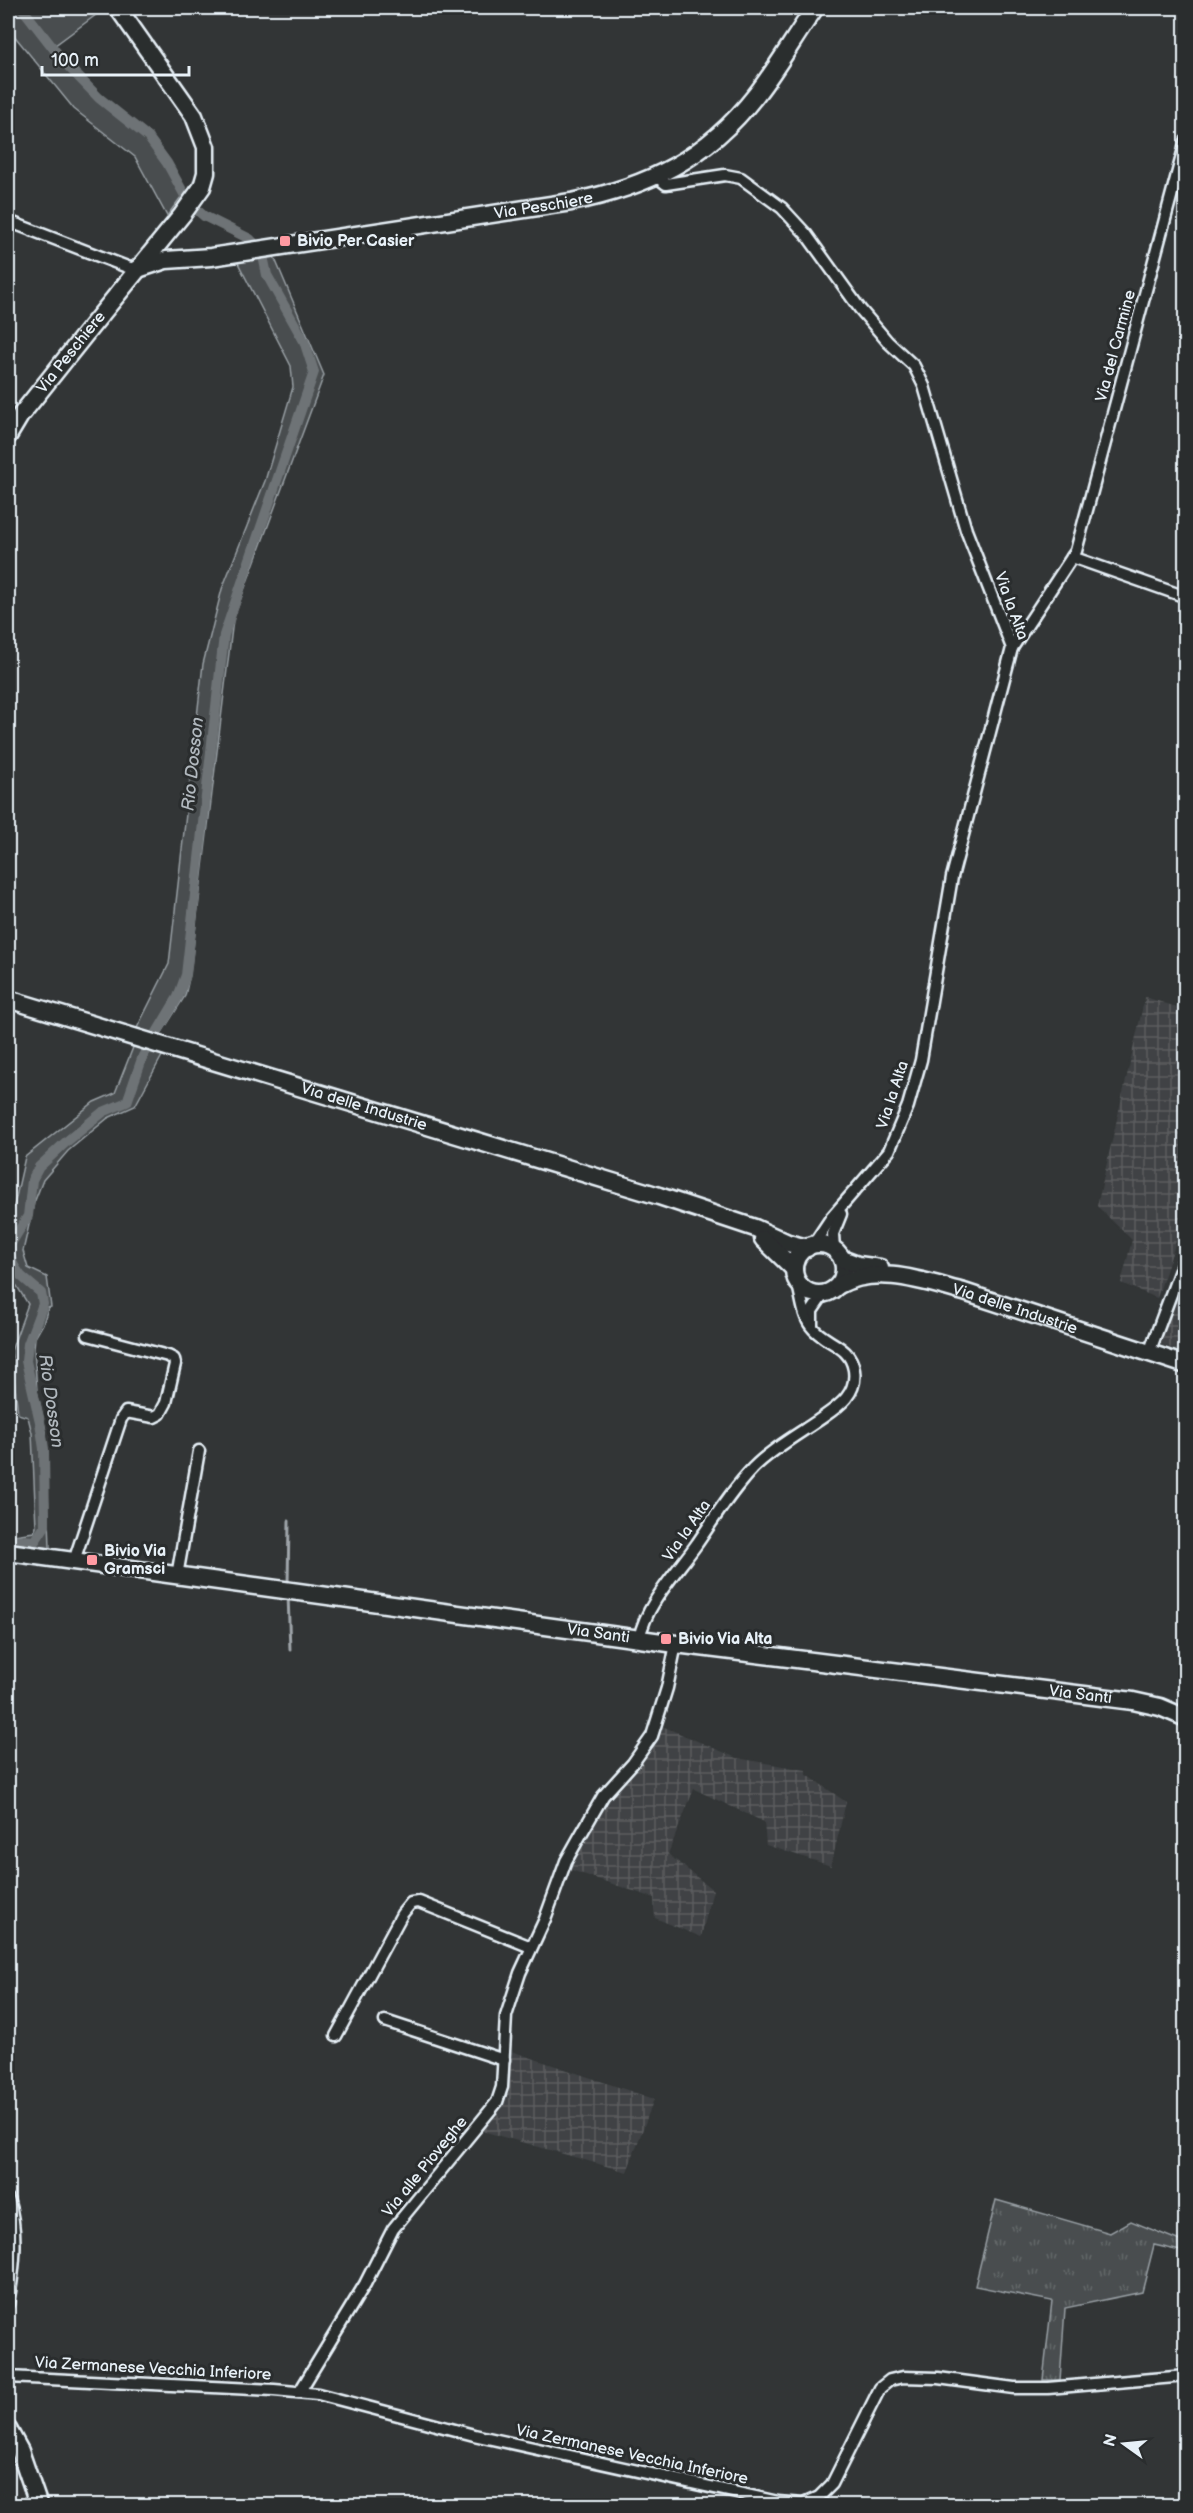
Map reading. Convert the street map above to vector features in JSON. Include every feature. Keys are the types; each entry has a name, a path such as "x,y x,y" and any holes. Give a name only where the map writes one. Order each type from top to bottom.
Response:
{"street":[{"name":"Via Peschiere","path":"8,436 20,416 135,270 182,215 202,186 206,166 206,147 202,132 194,116 118,8"},
{"name":"Via Peschiere","path":"135,270 155,263 259,250 580,200 624,190 657,177 715,139 742,112 769,78 815,8"},
{"name":"Via del Carmine","path":"1012,648 1072,557 1079,539 1185,141"},
{"name":"Via la Alta","path":"657,177 666,184 725,175 741,177 782,207 806,234 860,309 888,342 914,366 924,386 966,530 1012,648 952,877 921,1060 908,1106 889,1151 860,1187"},
{"path":"8,221 135,270"},
{"path":"162,239 181,250 187,258"},
{"path":"1072,557 1185,597"},
{"name":"Via delle Industrie","path":"8,999 720,1215 788,1243 810,1246"},
{"path":"813,1329 806,1319 796,1276 800,1253 810,1246 831,1218 860,1187"},
{"path":"796,1276 808,1292 829,1293 839,1285 844,1272 832,1237 836,1223 860,1187"},
{"name":"Via delle Industrie","path":"720,1215 761,1238 796,1276"},
{"path":"810,1246 820,1244 838,1254"},
{"name":"Via delle Industrie","path":"838,1254 858,1265 913,1271 950,1280 1185,1356"},
{"path":"1152,1345 1185,1254"},
{"name":"Via delle Industrie","path":"839,1285 858,1277 879,1275 929,1283 964,1292 1185,1365"},
{"path":"813,1329 812,1311 823,1294"},
{"name":"Via la Alta","path":"639,1639 645,1619 659,1597 738,1485 766,1456 836,1409 847,1398 852,1389 854,1371 850,1358 840,1346 813,1329"},
{"path":"74,1562 121,1419 126,1412 153,1417 160,1414 166,1403 175,1364 174,1359 168,1356 88,1335"},
{"path":"177,1576 199,1451"},
{"name":"Via Santi","path":"8,1552 676,1644 1133,1701 1160,1707 1185,1718"},
{"name":"Via alle Pioveghe","path":"300,2391 365,2284 393,2229 493,2109 502,2087 506,2016 520,1973 545,1919 566,1862 580,1836 603,1796 633,1763 652,1736 667,1688 676,1644"},
{"path":"336,2036 402,1914 411,1903 419,1902 531,1947"},
{"path":"385,2021 504,2060"},
{"path":"8,2199 14,2218 16,2239 8,2304"},
{"name":"Via Zermanese Vecchia Inferiore","path":"8,2377 300,2391 563,2456 778,2502 803,2504 819,2497 832,2484 871,2404 880,2388 890,2380 903,2377 938,2378 1014,2388 1048,2388 1185,2376"},
{"path":"8,2429 20,2451 39,2505"}],"shaded area":[{"path":"1145,997 1186,1010 1185,1215 1157,1298 1121,1283 1132,1240 1097,1206"},
{"path":"1185,1260 1185,1353 1157,1343"},
{"path":"662,1726 737,1758 806,1770 806,1774 846,1802 831,1866 766,1845 764,1822 694,1789 668,1854 713,1890 701,1937 655,1918 654,1898 568,1869 581,1840 607,1799 652,1745"},
{"path":"511,2051 654,2099 627,2172 482,2131 501,2104 508,2081"}],"green space":[{"path":"8,8 104,9 54,46 94,93 130,119 159,149 184,193 167,216 135,157 74,109 8,28"},
{"path":"273,254 324,375 233,620 190,974 185,996 159,1037 136,1030 169,964 203,664 222,589 265,481 293,387 291,366 236,259"},
{"path":"134,1045 163,1054 135,1106 108,1118 68,1151 43,1180 34,1203 23,1251 28,1268 47,1277 51,1307 48,1308 35,1338 34,1348 37,1391 46,1431 50,1548 8,1542 8,1536 34,1532 36,1527 32,1433 28,1417 18,1414 11,1351 28,1304 17,1286 8,1280 8,1223 12,1215 25,1157 94,1102 115,1093"},
{"path":"996,2200 1110,2233 1131,2221 1185,2243 1185,2252 1154,2245 1142,2292 1065,2308 1060,2380 1043,2380 1052,2301 975,2286"}],"waterway":[{"name":"Rio Dosson","path":"8,1539 35,1541 45,1526 44,1449 26,1361 28,1344 43,1304 41,1293 21,1276 14,1266 10,1245 28,1216 32,1180 39,1167 103,1112 127,1102 143,1056 178,997 186,975 224,635 314,372 304,341 267,275 262,251 250,239 204,216 189,203 167,163 148,137 99,98 64,62 22,8"},
{"path":"288,1585 289,1521"},
{"path":"288,1595 290,1650"}],"place":[{"name":"Bivio Per Casier","path":"285,241"},
{"name":"Bivio Via Gramsci","path":"92,1560"},
{"name":"Bivio Via Alta","path":"666,1639"}]}
